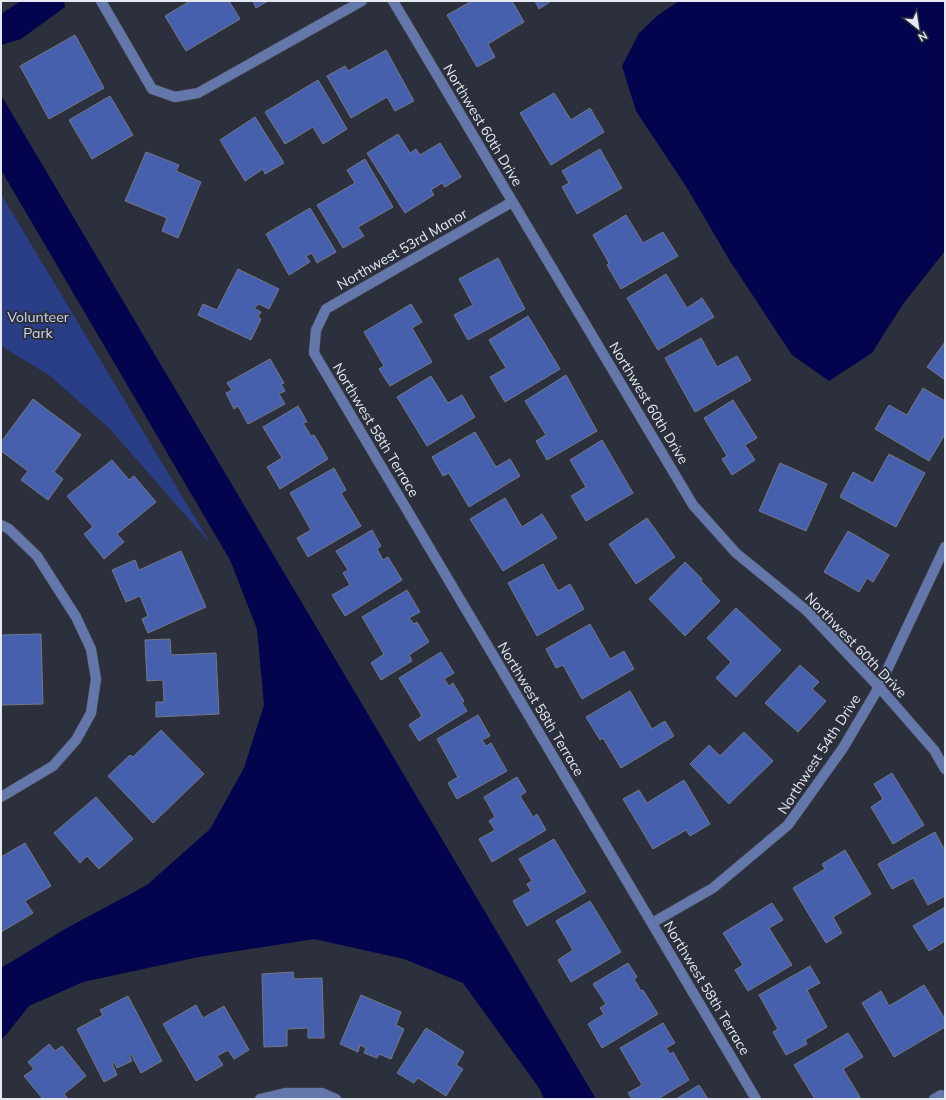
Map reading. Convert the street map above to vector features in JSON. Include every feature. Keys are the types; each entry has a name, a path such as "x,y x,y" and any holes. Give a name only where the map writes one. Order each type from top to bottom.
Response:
{"street":[{"path":"102,1 152,89 175,97 198,93 362,1"},
{"name":"Northwest 60th Drive","path":"393,1 693,505 736,553 807,611 879,687 934,750 945,769"},
{"name":"Northwest 53rd Manor","path":"316,330 326,309 512,202"},
{"name":"Northwest 58th Terrace","path":"316,330 314,353 756,1099"},
{"path":"1,525 9,529 38,556 76,617 91,648 96,679 91,713 76,740 53,766 1,797"},
{"name":"Northwest 54th Drive","path":"652,923 713,888 788,825 843,748 879,687 945,547"},
{"path":"260,1099 285,1093 322,1093 336,1099"}],"green space":[{"name":"Volunteer Park","path":"1,194 210,543 109,428 49,375 1,346"}],"shaded area":[{"path":"21,1 64,1 65,7 21,39 1,45 1,14"},
{"path":"679,1 945,1 945,251 903,304 872,353 829,381 792,355 730,261 687,188 636,111 622,66 639,33 658,15"},
{"path":"1,95 596,1099 544,1099 539,1088 463,983 404,959 314,939 199,957 83,982 29,1006 6,1035 1,1039 1,968 65,929 147,885 210,829 244,768 264,705 257,629 230,560 1,170"}],"building":[{"path":"190,1 229,1 240,19 186,51 165,16"},
{"path":"253,1 268,1 256,8"},
{"path":"472,1 512,1 524,22 488,44 495,57 477,67 447,15"},
{"path":"535,1 551,1 539,9"},
{"path":"75,35 104,88 49,119 20,66"},
{"path":"386,50 414,101 395,111 387,97 351,118 327,76 345,66 348,71"},
{"path":"318,80 347,129 323,144 313,127 285,144 265,112"},
{"path":"554,93 571,120 590,108 604,132 551,165 520,113"},
{"path":"110,96 133,135 92,159 69,120"},
{"path":"255,117 284,163 265,174 263,169 245,181 220,140"},
{"path":"398,134 410,153 416,149 420,155 440,143 461,177 445,187 442,183 431,190 434,195 405,213 367,153"},
{"path":"600,149 622,188 577,214 562,187 569,183 562,171"},
{"path":"146,152 179,165 176,171 201,182 178,238 162,231 167,218 125,201"},
{"path":"365,159 393,207 358,227 364,236 343,248 317,205 355,183 347,170"},
{"path":"310,208 336,252 317,263 312,253 306,256 310,262 289,275 266,234"},
{"path":"626,215 643,243 663,232 678,256 621,289 607,265 609,263 593,235"},
{"path":"498,258 525,309 468,340 454,315 473,305 459,279"},
{"path":"238,269 279,289 269,309 259,304 254,308 261,312 258,317 261,319 251,340 198,315 203,304 217,310"},
{"path":"666,274 687,308 702,298 714,317 658,350 627,298"},
{"path":"411,304 422,322 412,328 432,362 390,386 379,369 384,366 364,332"},
{"path":"528,316 560,369 505,402 490,377 506,368 489,340"},
{"path":"701,338 717,367 737,356 751,380 695,412 665,358"},
{"path":"945,342 945,380 927,367"},
{"path":"270,359 284,383 281,384 285,391 279,394 285,404 248,424 238,406 234,409 226,393 232,390 227,383"},
{"path":"566,375 597,431 547,460 536,441 546,435 525,401"},
{"path":"431,376 448,403 462,395 475,417 427,446 397,397"},
{"path":"923,388 945,401 945,434 929,461 875,429 889,405 907,415"},
{"path":"33,399 81,435 54,472 63,479 48,500 21,480 28,471 1,451 1,442"},
{"path":"733,400 757,438 745,445 755,460 732,475 722,459 727,456 704,418"},
{"path":"298,406 307,422 303,423 311,436 314,435 328,459 280,489 267,467 282,458 263,427"},
{"path":"475,432 496,467 510,459 520,476 469,507 449,473 443,476 432,457"},
{"path":"602,440 633,493 586,521 571,496 586,487 570,460"},
{"path":"889,454 925,473 896,527 840,497 853,472 873,483"},
{"path":"112,460 129,480 134,476 156,502 117,534 124,542 104,559 84,534 93,527 67,496"},
{"path":"780,463 827,484 806,531 759,511"},
{"path":"334,468 346,490 341,493 361,526 308,557 297,538 311,530 290,493"},
{"path":"505,498 522,527 542,514 557,538 503,571 470,519"},
{"path":"647,518 675,557 636,584 609,544"},
{"path":"372,530 381,546 377,549 383,560 388,557 402,580 345,616 332,595 350,585 343,573 348,570 336,551"},
{"path":"848,531 889,555 873,582 867,578 859,592 824,572"},
{"path":"181,551 206,607 148,633 142,619 148,616 140,596 126,602 112,570 135,560 139,570"},
{"path":"685,562 702,579 701,581 720,601 685,636 649,599"},
{"path":"543,564 558,591 570,584 584,609 537,636 508,583"},
{"path":"407,590 420,612 409,618 414,624 417,622 429,642 409,655 412,661 381,680 371,663 384,654 362,617"},
{"path":"736,608 781,650 736,697 716,678 731,662 707,638"},
{"path":"590,624 610,659 624,651 634,669 582,699 563,665 556,668 546,649"},
{"path":"41,634 43,704 1,705 1,635"},
{"path":"170,639 171,655 216,653 219,714 156,717 156,702 164,702 163,680 147,681 145,640"},
{"path":"441,652 454,673 444,679 449,686 453,683 464,701 462,703 467,711 419,741 409,725 422,716 399,678"},
{"path":"800,665 819,682 812,689 826,701 798,732 765,703"},
{"path":"630,691 652,729 665,721 674,736 621,768 603,738 600,740 586,717"},
{"path":"478,715 490,736 482,740 486,746 491,743 507,771 457,799 448,783 458,777 437,739"},
{"path":"161,730 204,774 153,823 108,776 130,755 133,757"},
{"path":"744,732 773,761 729,804 690,764 709,745 720,756"},
{"path":"892,773 924,825 893,844 871,807 883,799 874,784"},
{"path":"517,777 526,792 520,796 533,817 537,814 546,830 492,862 479,839 495,830 489,821 495,817 484,797"},
{"path":"684,780 710,824 690,836 686,830 653,849 623,799 639,790 647,803"},
{"path":"96,797 133,839 99,869 87,856 80,863 54,833"},
{"path":"935,832 945,851 945,896 928,905 913,878 892,889 878,864"},
{"path":"554,839 586,892 527,926 513,901 531,891 527,884 532,881 519,859"},
{"path":"25,843 51,886 25,901 33,913 1,932 1,857"},
{"path":"845,850 871,894 833,917 842,933 826,943 793,888 825,869 822,864"},
{"path":"590,901 621,952 571,982 558,960 573,950 556,921"},
{"path":"772,903 783,920 769,928 792,965 748,991 735,970 743,965 723,933"},
{"path":"945,907 945,941 929,951 913,926"},
{"path":"628,963 637,977 634,979 641,991 643,990 658,1014 602,1048 588,1024 604,1014 600,1008 606,1004 593,984"},
{"path":"810,966 820,983 807,990 827,1027 805,1040 807,1044 786,1055 773,1032 778,1029 759,995"},
{"path":"293,972 294,979 322,978 324,1038 308,1038 308,1028 287,1029 287,1046 264,1047 262,974"},
{"path":"924,985 945,1019 945,1027 894,1057 862,1003 881,991 889,1006"},
{"path":"361,995 401,1012 396,1025 404,1029 391,1059 379,1054 377,1058 364,1053 366,1048 360,1045 358,1052 340,1044"},
{"path":"128,996 162,1061 141,1073 131,1054 129,1055 132,1061 117,1068 114,1062 112,1063 117,1075 104,1082 77,1029 103,1015 100,1010"},
{"path":"196,1005 203,1018 224,1006 249,1050 234,1059 228,1050 217,1056 223,1065 196,1081 163,1024"},
{"path":"663,1023 675,1043 666,1048 670,1054 673,1052 689,1080 658,1099 632,1099 628,1093 642,1085 620,1048"},
{"path":"426,1028 464,1052 456,1065 463,1069 446,1096 418,1078 414,1083 397,1073"},
{"path":"848,1033 863,1057 843,1069 860,1097 856,1099 815,1099 794,1065"},
{"path":"49,1044 55,1051 62,1046 86,1076 64,1094 68,1099 43,1099 24,1076 34,1069 28,1062"},
{"path":"699,1085 708,1099 676,1099"}]}
